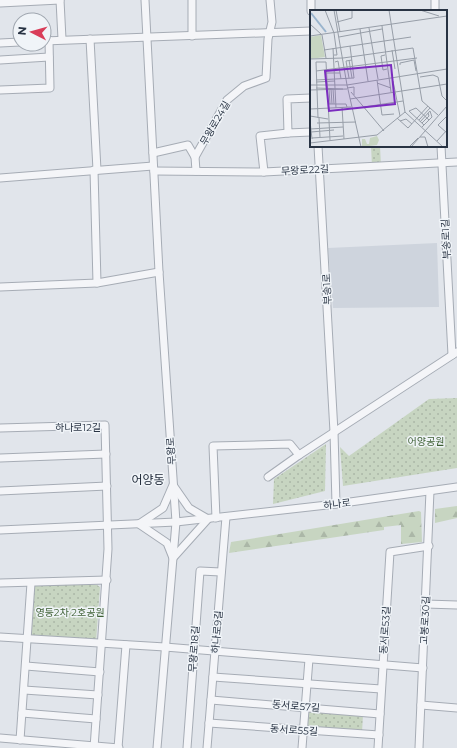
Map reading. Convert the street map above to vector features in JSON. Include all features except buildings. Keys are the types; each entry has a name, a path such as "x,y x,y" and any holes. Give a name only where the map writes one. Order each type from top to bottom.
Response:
{"street":[{"path":"0,3 60,0 62,39"},
{"name":"무왕로","path":"145,0 159,272 176,522 157,748"},
{"path":"192,0 192,36"},
{"name":"무왕로24길","path":"195,157 227,100 244,86 266,78 269,33 272,22 270,0"},
{"path":"310,0 311,10"},
{"path":"52,40 310,31"},
{"path":"90,39 96,170 97,283"},
{"path":"0,42 12,42"},
{"path":"0,90 50,88 48,52"},
{"path":"0,60 49,57"},
{"path":"288,133 287,99 310,98"},
{"path":"264,172 260,136 310,132"},
{"path":"153,153 188,145 195,157 196,171"},
{"name":"부송1로","path":"318,147 334,432 336,504"},
{"name":"부송로1길","path":"441,147 455,354"},
{"name":"무왕로22길","path":"0,178 96,170 154,168 196,171 264,172 457,162"},
{"path":"0,287 97,283 159,272"},
{"path":"268,477 299,455 455,354"},
{"name":"하나로12길","path":"0,428 105,425 108,526 107,580 94,747"},
{"path":"173,484 162,508 158,513 140,524 167,544 173,558 212,518 213,446 290,444 299,455"},
{"path":"0,458 106,454"},
{"path":"173,484 189,508 212,518"},
{"path":"0,491 107,486"},
{"name":"하나로","path":"0,530 176,522 336,504 457,487"},
{"name":"고봉로30길","path":"419,748 429,546 430,491"},
{"name":"하나로9길","path":"207,748 226,517"},
{"name":"동서로53길","path":"378,748 390,552 429,546"},
{"name":"무왕로18길","path":"187,748 200,571 222,572"},
{"path":"0,583 107,580"},
{"path":"20,740 31,583"},
{"path":"426,604 457,605"},
{"path":"0,637 165,647 423,668"},
{"path":"0,738 118,748 126,645"},
{"path":"302,748 309,659"},
{"path":"26,666 100,672"},
{"path":"213,677 307,683 381,690"},
{"path":"24,690 98,695"},
{"name":"동서로57길","path":"211,700 380,714"},
{"path":"421,705 457,708"},
{"path":"22,713 96,719"},
{"name":"동서로55길","path":"209,723 303,731 379,735"}],"shaded area":[{"path":"437,243 439,307 333,308 328,248"}],"green space":[{"path":"371,147 380,147 381,166 372,166"},
{"name":"어양공원","path":"457,398 457,468 343,486 340,447 349,456 429,399"},
{"path":"326,444 325,491 273,504 274,479"},
{"path":"457,506 457,518 435,523 435,509"},
{"path":"419,511 421,512 422,542 401,544 401,525 384,527 384,530 229,553 231,542"},
{"name":"영등2차 2호공원","path":"35,585 97,585 100,587 96,642 29,637 32,589"},
{"path":"308,710 363,714 362,733 307,728"}],"district":[{"name":"어양동","path":"148,479"}]}
